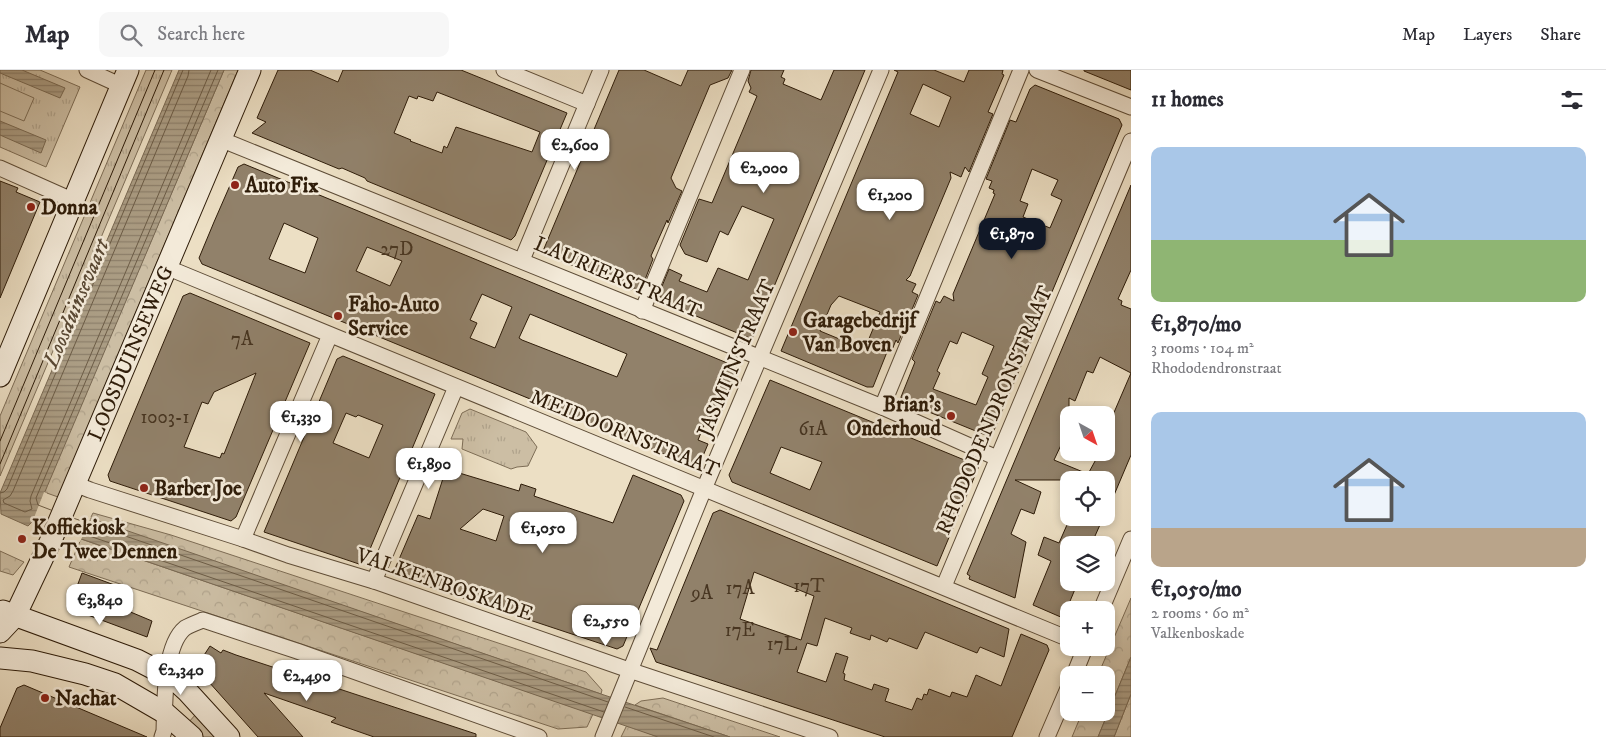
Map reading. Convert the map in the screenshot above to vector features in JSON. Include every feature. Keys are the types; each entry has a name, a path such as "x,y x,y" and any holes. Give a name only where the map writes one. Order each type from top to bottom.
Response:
{"main road":[{"name":"LOOSDUINSEWEG","path":"0,632 8,613 52,538 250,70"},
{"path":"0,376 72,200 125,78"},
{"path":"8,613 137,660 168,676 187,691 229,737"},
{"path":"0,658 32,661 85,674 115,684 165,713 192,737"}],"street":[{"path":"87,70 125,78"},
{"path":"504,70 587,104"},
{"path":"522,260 601,70"},
{"path":"642,311 742,70"},
{"name":"JASMIJNSTRAAT","path":"605,733 704,489 881,70"},
{"path":"882,407 1022,70"},
{"path":"1037,70 1131,107"},
{"name":"LAURIERSTRAAT","path":"220,139 882,407 997,458"},
{"name":"RHODODENDRONSTRAAT","path":"944,586 1131,141"},
{"path":"0,168 72,200"},
{"name":"MEIDOORNSTRAAT","path":"166,267 1060,635"},
{"path":"243,539 330,335"},
{"path":"374,581 456,387"},
{"name":"VALKENBOSKADE","path":"71,493 90,490 374,581 629,670 830,737"},
{"path":"1105,601 1131,539"},
{"path":"162,737 171,654 176,640 185,628 203,620 307,654 538,737"},
{"path":"1046,737 1060,706"}],"green space":[{"path":"0,70 40,70 80,87 46,167 0,147"},
{"path":"146,70 172,70 0,476 0,416"},
{"path":"224,70 238,70 58,497 44,492"},
{"path":"0,83 34,98 24,121 0,111"},
{"path":"470,409 526,432 537,447 528,466 511,469 462,449 463,439 451,439 462,413"},
{"path":"93,513 171,535 586,672 602,690 601,694 90,519"},
{"path":"81,539 593,714 587,727 558,729 69,567"},
{"path":"0,551 24,562 13,575 0,571"},
{"path":"1131,598 1131,657 1115,696 1115,666 1102,666 1106,656 1115,656 1115,635"},
{"path":"1131,694 1131,737 1114,737"},
{"path":"663,698 780,737 730,737 635,705 641,701"},
{"path":"197,713 220,737 200,737 187,724"},
{"path":"1079,721 1105,721 1098,737 1072,737"},
{"path":"627,725 658,737 621,737"}],"water":[{"path":"0,70 22,70 65,88 60,98 0,73"},
{"path":"179,70 224,70 41,501 730,737 658,737 32,522 28,526 1,514 0,493"},
{"path":"0,121 46,140 41,153 0,135"},
{"path":"1131,657 1131,694 1114,737 1098,737 1105,721 1115,721 1115,696"}],"pier":[{"path":"44,492 47,493 44,500 91,517 80,542 33,524 30,528"}],"building":[{"path":"278,70 310,70 338,82 343,70 461,70 567,113 515,236 511,240 367,181 365,178 342,168 339,169 252,133 266,122 257,118","holes":["437,92 540,132 532,152 456,127 447,148 444,146 442,153 394,133 409,96 417,99 418,96 433,101"]},
{"path":"619,70 644,70 681,86 688,70 732,70 728,78 710,85 671,178 676,188 682,191 651,256 653,259 641,290 634,288 631,290 545,254 545,251 543,251"},
{"path":"751,70 784,70 781,77 785,79 783,84 821,100 834,70 865,70 752,339 679,309 680,307 658,296 669,269 682,275 679,281 707,292 718,268 748,280 774,219 742,206 728,235 720,231 707,262 685,254 680,245 699,199 712,203 757,96 749,92 751,88 748,81"},
{"path":"894,70 934,70 964,82 969,70 1003,70 1002,74 1004,75 988,112 993,114 969,172 965,167 961,177 950,172 951,178 910,276 906,280 916,284 912,292 918,295 898,343 896,340 892,350 889,347 873,387 867,387 781,351 898,72","holes":["923,84 951,97 939,127 910,114","839,296 880,312 868,341 865,340 862,347 820,331 831,305"]},
{"path":"1131,70 1131,90 1084,71"},
{"path":"1035,85 1119,119 1122,125 992,435 989,433 988,436 902,401 901,397 915,362 912,359 936,301 940,303 944,296 954,301 953,294 995,194 993,193 994,190 989,188 992,181 986,179 1010,120 1016,122 1030,89","holes":["1032,169 1058,180 1051,195 1062,200 1050,228 1023,217 1028,204 1020,201","962,332 994,346 982,374 988,377 976,405 933,389 940,373 937,371 950,341 957,344"]},
{"path":"244,164 737,367 739,371 718,420 708,416 698,440 708,444 700,463 693,466 202,264 199,258 238,167","holes":["284,223 318,238 305,273 269,259","367,247 402,261 390,286 356,271","482,294 512,307 495,348 470,338 477,323 470,320","530,314 627,354 617,377 519,338"]},
{"path":"0,181 18,188 16,192 40,202 0,298"},
{"path":"1131,185 1131,270 1118,299 1122,301 1121,305 1131,309 1131,373 1100,357 1093,373 1087,371 1075,401 1069,398 1069,406 1060,406 1060,447 1054,460 1081,471 1060,471 1060,480 1015,480 1041,492 1034,514 1021,509 1011,534 1026,542 1015,598 969,579 970,576 967,574"},
{"path":"190,293 310,343 236,517 231,521 110,481 108,475 183,296","holes":["256,373 224,454 222,453 220,458 184,447 202,402 208,404 214,392"]},
{"path":"343,356 435,394 365,561 360,559 359,564 264,532 337,359","holes":["346,413 356,417 358,415 383,425 369,458 333,443"]},
{"path":"1131,373 1131,455 1115,493 1115,471 1090,471 1095,461 1115,461 1115,410"},
{"path":"770,380 979,466 937,566 732,482 729,475","holes":["781,447 822,462 810,490 770,473"]},
{"path":"446,469 519,491 521,484 536,489 534,496 613,523 633,475 681,495 684,501 623,646 617,649 397,576 394,571 418,515 430,519","holes":["483,509 504,516 496,541 460,529"]},
{"path":"720,510 1009,629 1004,657 980,647 977,653 925,632 917,649 889,638 887,642 871,635 870,640 850,633 852,628 825,618 817,646 807,643 797,672 826,682 836,653 848,657 843,673 845,674 844,680 872,690 874,684 889,689 885,701 912,710 917,698 922,700 924,694 927,695 929,689 950,697 952,692 967,697 976,675 1001,686 1021,634 1047,645 1049,650 1012,737 885,737 656,662 650,648 657,650 713,513","holes":["754,572 814,596 801,640 740,619"]},
{"path":"1066,526 1099,526 1095,536 1062,536"},
{"path":"1044,537 1059,543 1060,541 1060,591 1074,591 1070,601 1060,601 1060,617 1033,605 1051,561 1038,555"},
{"path":"82,573 128,590 121,608 152,621 147,637 69,608"},
{"path":"210,646 221,653 223,650 476,734 476,737 374,737 331,722 336,718 264,693 303,737 258,737 200,672 195,669"},
{"path":"24,685 147,737 0,737 0,728 17,688"}],"tram line":[{"path":"0,441 155,70"},
{"path":"0,464 164,70"}],"place":[{"name":"Auto Fix","path":"235,185"},
{"name":"Donna","path":"31,207"},
{"name":"Faho-Auto Service","path":"338,316"},
{"name":"Garagebedrijf Van Boven","path":"793,332"},
{"name":"Brian's Onderhoud","path":"951,416"},
{"name":"Barber Joe","path":"144,488"},
{"name":"Koffiekiosk De Twee Dennen","path":"22,539"},
{"name":"Nachat","path":"45,698"}],"water label":[{"name":"Loosduinsevaart","path":"75,303"}]}
